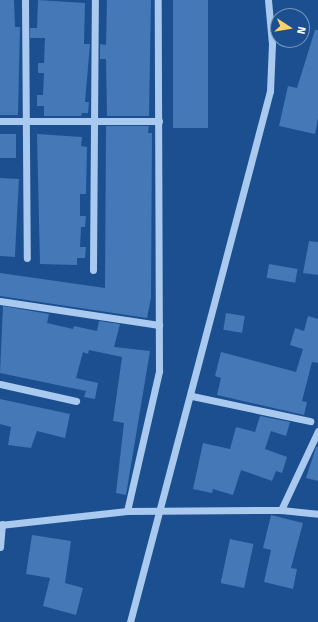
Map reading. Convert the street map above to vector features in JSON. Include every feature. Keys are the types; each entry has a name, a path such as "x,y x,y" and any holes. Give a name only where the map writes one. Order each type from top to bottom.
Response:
{"street":[{"path":"25,0 27,258"},
{"path":"93,270 95,0"},
{"path":"127,511 158,371 158,0"},
{"path":"130,622 162,512 270,91 272,44 268,0"},
{"path":"0,120 95,122 159,121"},
{"path":"0,302 159,325"},
{"path":"0,384 76,401"},
{"path":"192,396 310,421"},
{"path":"281,510 318,431"},
{"path":"0,547 1,524 127,511 162,512 281,510 318,514"}],"building":[{"path":"0,0 14,0 15,27 20,27 18,115 0,115"},
{"path":"38,0 85,3 84,44 90,44 85,102 89,102 88,113 82,113 81,116 44,116 44,106 37,106 37,95 43,95 44,73 38,73 38,63 44,63 45,38 30,38 30,28 37,28"},
{"path":"107,0 151,0 149,116 107,116 106,59 100,59 100,44 106,45"},
{"path":"173,0 208,0 208,128 173,128"},
{"path":"315,30 318,30 318,118 315,134 279,126 288,86 297,88"},
{"path":"106,126 149,126 148,133 152,133 151,298 147,318 0,296 0,273 105,288"},
{"path":"0,134 16,134 16,158 0,158"},
{"path":"37,134 82,137 81,146 87,147 86,194 80,194 80,216 86,216 85,227 81,227 80,247 86,247 85,258 77,258 77,265 40,264"},
{"path":"0,178 19,179 15,257 0,256"},
{"path":"309,241 318,242 318,275 303,273"},
{"path":"269,264 298,269 295,283 267,278"},
{"path":"3,306 49,314 47,323 73,329 74,326 97,331 99,321 120,324 114,347 150,351 126,495 116,493 124,423 113,421 122,357 89,350 88,354 83,352 76,378 98,383 95,399 84,397 86,391 0,373"},
{"path":"226,313 245,316 242,333 223,330"},
{"path":"308,316 318,319 318,363 312,362 302,401 307,402 304,415 217,395 221,378 215,376 221,352 296,372 303,349 290,345 295,328 304,331"},
{"path":"0,399 70,414 65,438 37,431 31,448 8,445 11,427 0,424"},
{"path":"260,416 290,422 286,436 271,431 265,449 287,457 282,473 276,471 272,481 241,470 233,495 213,489 212,493 193,489 203,443 230,449 236,427 255,432"},
{"path":"316,447 318,447 318,481 306,478"},
{"path":"271,515 303,523 291,568 297,569 293,589 264,582 271,550 263,548"},
{"path":"32,535 71,541 65,583 83,588 76,615 43,606 50,578 26,574"},
{"path":"230,539 253,544 244,588 221,583"}]}
